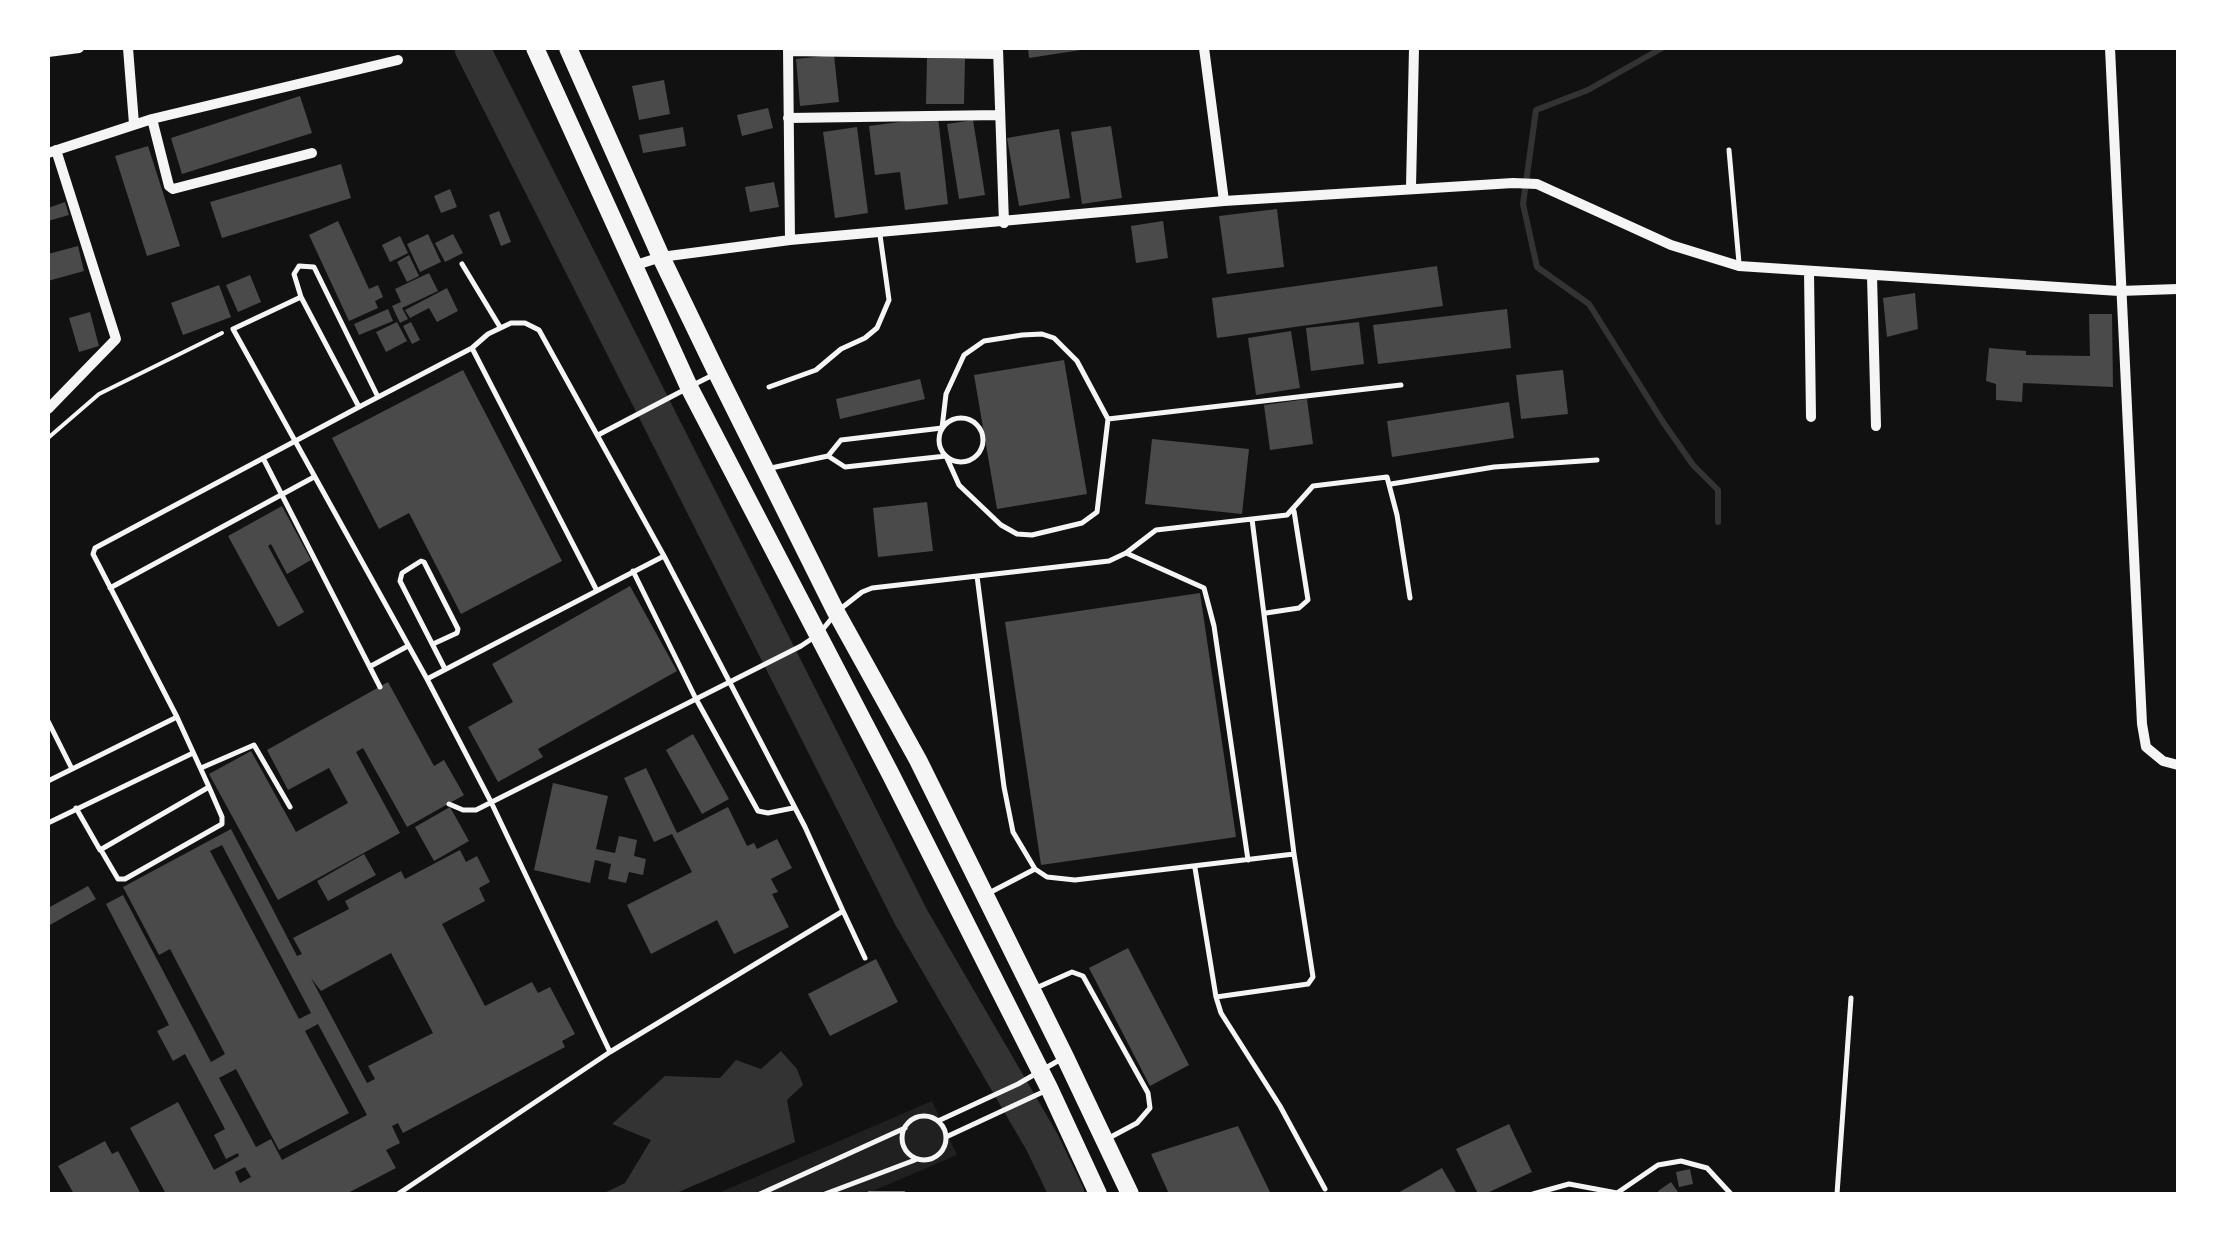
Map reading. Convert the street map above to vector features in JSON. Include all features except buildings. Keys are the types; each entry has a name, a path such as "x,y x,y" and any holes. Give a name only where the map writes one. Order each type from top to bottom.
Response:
{"highway":[{"path":"535,48 689,387 1050,1088 1098,1194"},
{"path":"568,48 716,373 836,612 918,760 1066,1056 1130,1194"},
{"path":"891,775 918,760"}],"street":[{"path":"48,52 78,48"},
{"path":"128,48 134,124"},
{"path":"1204,48 1224,202"},
{"path":"1411,187 1414,48"},
{"path":"2110,48 2143,737 2154,754 2178,764"},
{"path":"790,240 788,49 998,51 1004,223"},
{"path":"48,409 116,339 52,152 152,119 398,60"},
{"path":"788,118 1000,116"},
{"path":"152,119 173,189 312,153"},
{"path":"632,266 661,258 790,240 1224,202 1513,182 1536,184 1671,244 1739,266 2119,292 2178,289"},
{"path":"1808,272 1811,417"},
{"path":"1872,276 1876,426"}],"lane":[{"path":"1729,150 1739,266"},
{"path":"768,387 816,370 841,348 877,328 889,300 880,233"},
{"path":"462,264 500,327"},
{"path":"359,407 301,297 294,274 299,266 310,265 378,397"},
{"path":"301,297 233,330 427,679 491,802 610,1052"},
{"path":"76,808 118,878 125,879 222,824 201,768 109,588 93,554 95,548 472,348 500,327 525,324 539,330 664,556 805,827 864,958"},
{"path":"1042,334 1054,338 1077,361 1108,420 1100,507 1088,521 1049,532 1017,534 1001,525 960,485 940,448 942,428 946,394 964,355 984,341 1042,334"},
{"path":"472,348 596,590"},
{"path":"598,435 716,373"},
{"path":"1108,420 1402,385"},
{"path":"766,469 828,456 841,440 942,428 958,418 968,418 977,424 984,442 974,459 955,462 946,456 845,468 828,456"},
{"path":"263,458 380,687"},
{"path":"1391,484 1494,467 1597,460"},
{"path":"109,588 314,477"},
{"path":"449,804 470,810 491,802 801,646 819,634 836,612 872,588 1108,561 1126,553 1156,530 1279,518 1294,510 1306,490 1314,486 1387,477 1410,598"},
{"path":"1266,612 1298,608 1308,600 1294,510"},
{"path":"1216,997 1312,981 1252,519"},
{"path":"1126,553 1204,588 1214,626 1248,861"},
{"path":"427,679 664,556"},
{"path":"433,644 458,629 424,562 420,561 402,573 400,581 444,669"},
{"path":"632,571 758,811 793,808"},
{"path":"977,576 1004,788 1013,832 1035,869 1047,877 1075,880 1294,854"},
{"path":"371,666 408,646"},
{"path":"48,781 177,717"},
{"path":"48,721 72,770"},
{"path":"201,768 254,745 290,806"},
{"path":"48,823 193,752"},
{"path":"100,850 209,787"},
{"path":"1195,868 1216,997 1228,1026 1280,1106 1324,1189"},
{"path":"985,894 1035,869"},
{"path":"398,1194 610,1052 843,911"},
{"path":"1032,990 1072,972 1083,976 1148,1093 1150,1108 1137,1122 1104,1140"},
{"path":"1837,1194 1852,998"},
{"path":"760,1194 905,1128 920,1116 938,1120 967,1108 1066,1056"},
{"path":"825,1194 842,1191 918,1158 930,1159 940,1153 946,1137 1074,1075"},
{"path":"938,1120 946,1137"},
{"path":"905,1128 904,1147 918,1158"},
{"path":"1534,1194 1570,1184 1617,1193 1658,1165 1681,1161 1707,1168 1731,1194"},
{"path":"869,1194 904,1194"}],"path":[{"path":"48,438 99,394 233,330"}],"shaded area":[{"path":"781,1051 797,1069 803,1085 787,1100 795,1142 674,1194 602,1194 625,1183 651,1140 612,1124 665,1076 720,1078 736,1060 761,1069"},
{"path":"932,1101 957,1155 866,1194 716,1194"}],"waterway":[{"path":"472,48 911,917 1042,1142 1067,1194"},
{"path":"1662,48 1588,90 1536,110 1523,204 1537,267 1589,304 1663,422 1693,465 1718,490 1718,522"}]}
